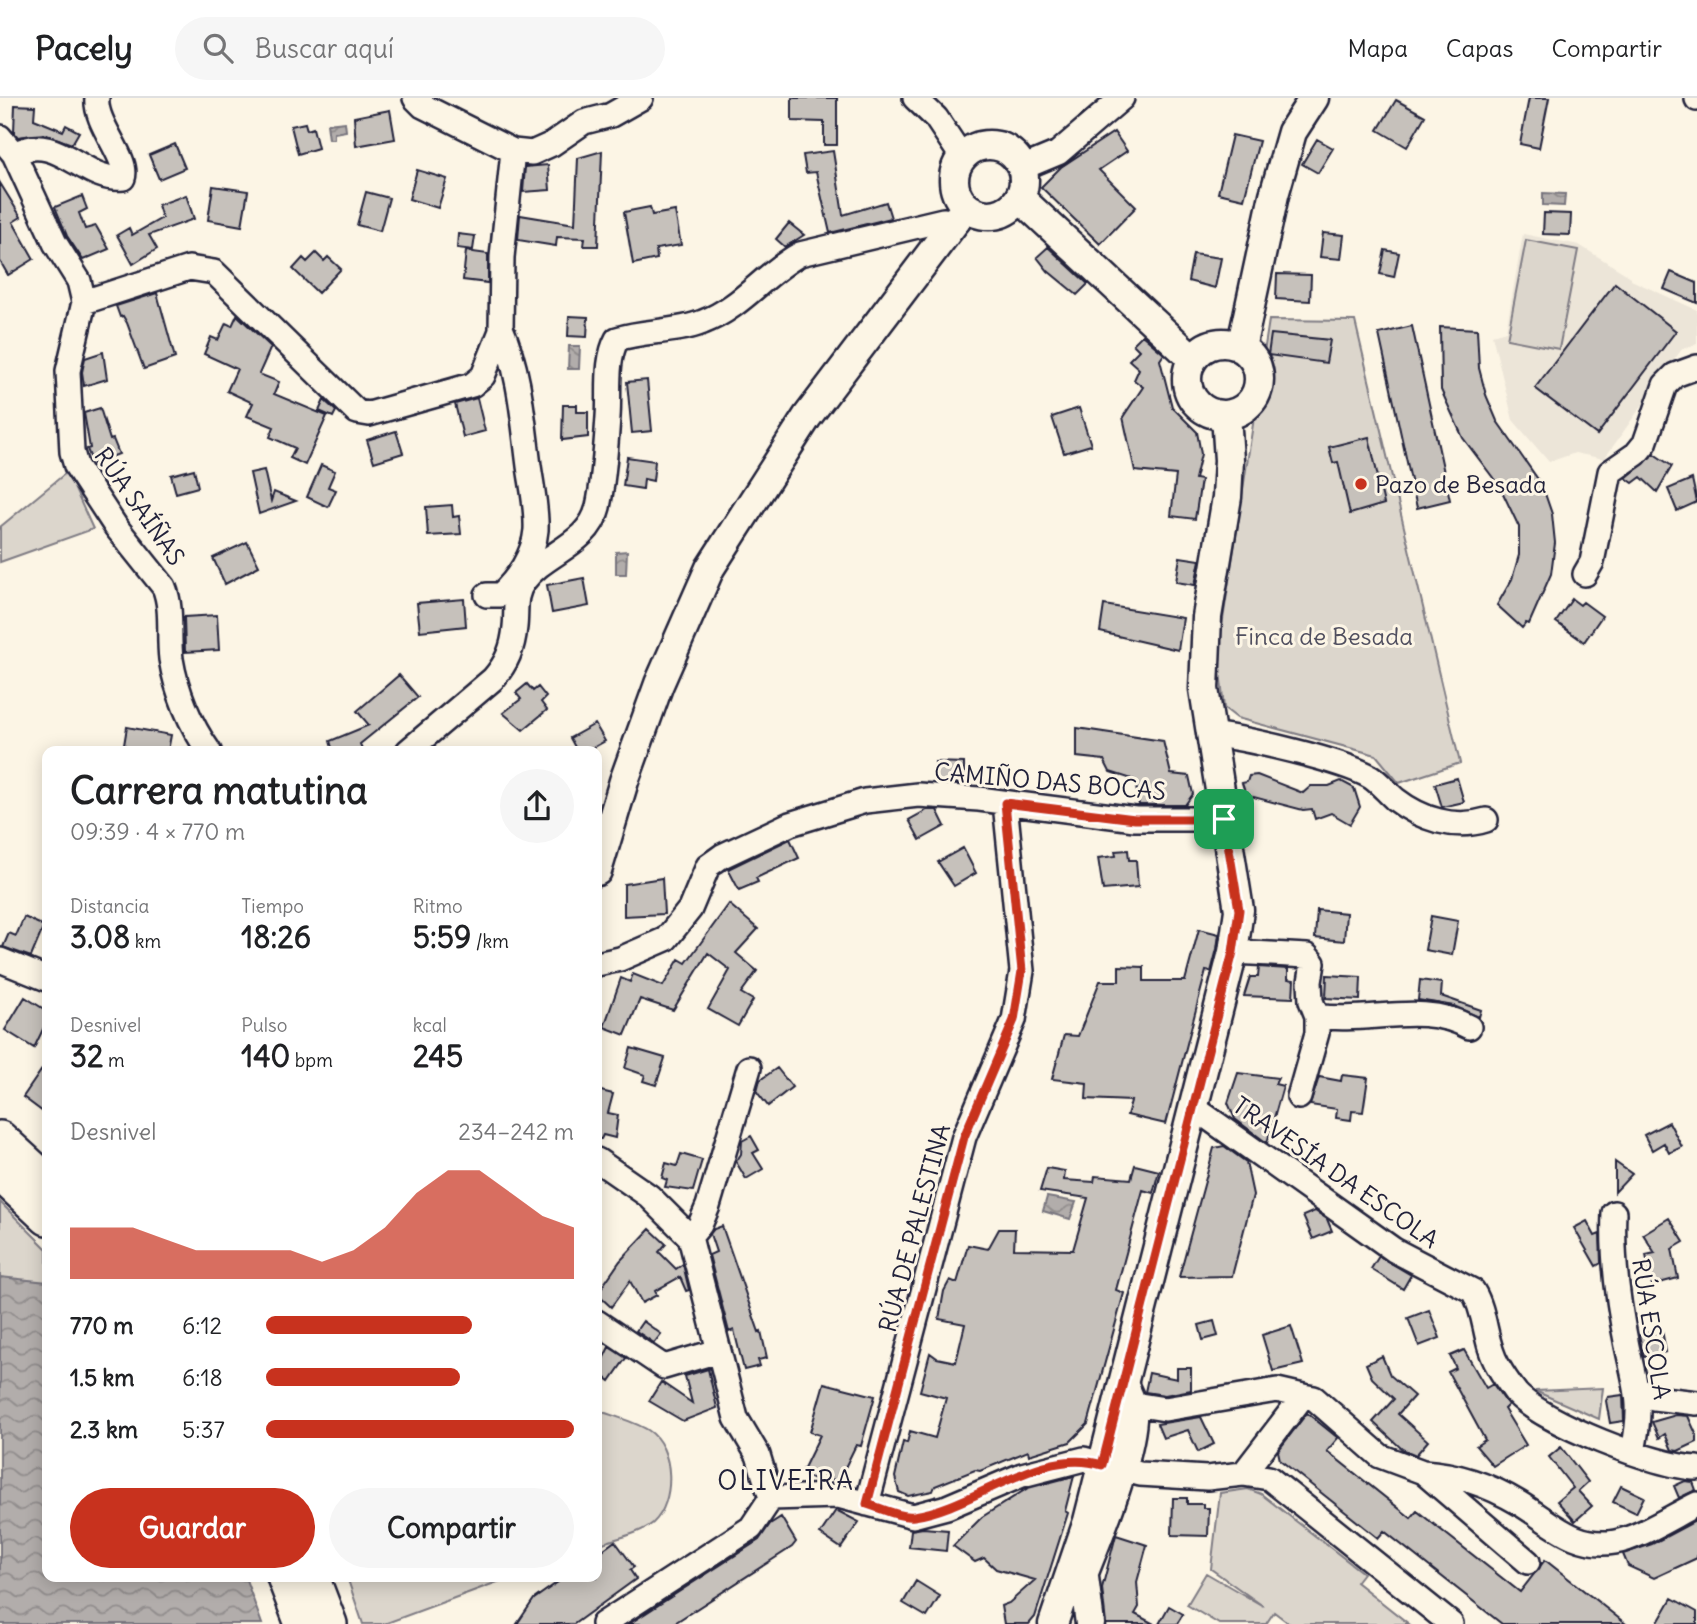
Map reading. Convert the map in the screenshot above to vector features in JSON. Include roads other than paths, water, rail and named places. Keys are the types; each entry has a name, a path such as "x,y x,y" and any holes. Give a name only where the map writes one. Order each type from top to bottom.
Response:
{"highway":[{"path":"0,1138 42,1176"},
{"path":"0,1174 42,1213"},
{"path":"286,1582 302,1624"},
{"path":"314,1582 330,1624"}],"main road":[{"path":"1241,348 1292,132 1314,98"},
{"path":"602,854 624,781 659,684 710,568 807,417 962,215 995,215 1005,212 1020,198 1024,186 1022,167 1007,149 983,145 962,157 953,177 962,215"},
{"path":"1020,198 1193,359"},
{"path":"1220,343 1241,348 1256,366 1258,389 1246,407 1226,415 1214,414 1195,402 1187,381 1193,359 1210,345 1220,343"},
{"path":"1053,1624 1080,1546 1113,1467 1193,1107 1233,952 1239,910 1209,734 1204,689 1204,653 1227,497 1229,460 1226,415"},
{"path":"1080,1546 1090,1624"}],"street":[{"path":"97,98 100,119 124,167 123,178 88,168 48,148 7,145 55,243 79,281 84,302 189,268 214,272 357,412 369,414 472,386 483,376 501,328 502,257 513,152"},
{"path":"415,98 423,106 513,152 532,153 552,145 584,122 611,115 641,98"},
{"path":"915,98 936,118 962,157"},
{"path":"1022,167 1058,153 1122,98"},
{"path":"414,746 493,679 505,665 512,650 516,624 515,601 522,584 530,573 562,553 591,523 597,509 608,418 611,351 618,339 704,322 737,302 779,265 800,254 962,215"},
{"name":"RÚA SAÍÑAS","path":"84,302 68,371 72,452 76,466 116,527 164,587 169,598 172,659 180,693 199,738 205,746"},
{"path":"487,595 500,595 513,583 527,558 536,533 518,387 509,347 501,328"},
{"path":"1585,574 1592,562 1610,472 1636,454 1645,443 1665,385 1675,375 1697,368"},
{"path":"1209,734 1236,738 1371,777 1406,808 1437,821 1471,825 1486,820"},
{"name":"CAMIÑO DAS BOCAS","path":"602,963 666,939 690,909 708,866 722,856 790,824 865,801 905,797 979,799 1135,819 1224,819"},
{"name":"RÚA DE PALESTINA","path":"867,1504 964,1137 1014,1020 1022,971 1005,803"},
{"path":"1233,952 1307,956 1313,963 1311,1001 1317,1016 1317,1033 1299,1097"},
{"path":"0,960 42,977"},
{"path":"1317,1016 1343,1020 1390,1015 1439,1015 1469,1027"},
{"path":"690,1237 700,1225 708,1206 749,1068"},
{"name":"TRAVESÍA DA ESCOLA","path":"1193,1107 1394,1250 1473,1291 1480,1302 1497,1366 1517,1394 1570,1426 1633,1452 1656,1461 1697,1468"},
{"path":"602,1163 649,1196 690,1237 736,1418 758,1455 771,1499"},
{"name":"RÚA ESCOLA","path":"1614,1213 1614,1262 1627,1346 1639,1390 1640,1418 1633,1452"},
{"path":"602,1325 664,1367 718,1351"},
{"path":"1129,1392 1164,1409 1276,1390 1303,1396 1328,1407 1380,1456 1423,1472 1450,1474 1489,1488 1519,1503 1568,1536 1587,1542 1619,1541 1697,1504"},
{"path":"1639,1390 1654,1398 1697,1402"},
{"path":"1242,1474 1303,1396"},
{"path":"771,1499 838,1496 914,1516 947,1507 1021,1475 1084,1459 1140,1474 1207,1478 1242,1474 1269,1478 1451,1624"},
{"path":"1084,1579 1113,1467"},
{"path":"1423,1472 1528,1562"},
{"path":"603,1624 751,1528 771,1499"}],"water":[{"path":"345,122 346,131 334,133 334,139 329,139 327,124"},
{"path":"1543,193 1565,194 1564,206 1543,205"},
{"path":"569,346 580,346 579,369 568,369"},
{"path":"627,551 626,574 616,574 616,552"},
{"path":"1047,1197 1076,1202 1070,1219 1043,1211"},
{"path":"0,1277 42,1281 42,1582 247,1582 262,1624 0,1624"}],"place":[{"name":"Pazo de Besada","path":"1361,484"}],"district":[{"name":"OLIVEIRA","path":"786,1480"}],"park label":[{"name":"Finca de Besada","path":"1324,636"}]}
